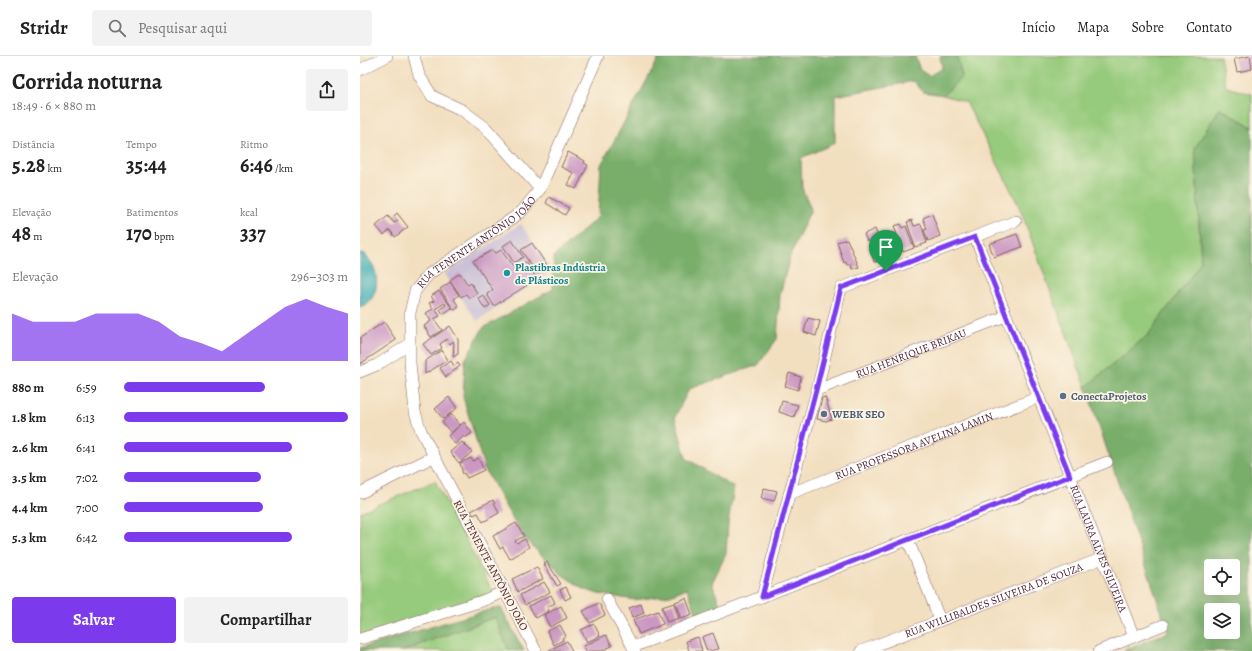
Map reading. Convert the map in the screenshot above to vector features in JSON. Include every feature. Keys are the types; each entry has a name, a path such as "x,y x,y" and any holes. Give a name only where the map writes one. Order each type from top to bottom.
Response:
{"street":[{"path":"360,70 387,56"},
{"path":"414,56 419,76 432,96 462,110 484,127 540,189"},
{"name":"RUA TENENTE ANTÔNIO JOÃO","path":"536,651 433,457 421,431 415,412 412,390 410,313 412,299 424,279 443,264 513,218 522,211 540,189 598,56"},
{"path":"762,597 841,288 1016,221"},
{"name":"RUA LAURA ALVES SILVEIRA","path":"975,237 1134,637"},
{"name":"RUA HENRIQUE BRIKAU","path":"816,390 1006,316"},
{"path":"360,372 377,365 410,344"},
{"name":"RUA PROFESSORA AVELINA LAMIN","path":"789,494 1039,397"},
{"path":"360,493 433,457"},
{"path":"607,599 634,649 762,597 1107,462"},
{"path":"908,540 940,620"},
{"name":"RUA WILLIBALDES SILVEIRA DE SOUZA","path":"861,651 1103,558"},
{"path":"360,639 482,601 505,591"},
{"path":"1099,651 1163,625"}],"shaded area":[{"name":"Plastibras Indústria de Plásticos","path":"521,224 552,271 477,321 445,274"}],"green space":[{"path":"660,56 915,56 920,70 929,76 942,68 940,56 957,56 962,77 943,95 923,92 914,81 835,96 835,143 801,158 802,188 811,209 790,256 780,295 777,339 758,365 689,389 675,417 686,458 734,488 728,523 726,554 712,583 722,610 698,618 687,588 670,595 635,600 598,594 584,589 561,574 522,536 485,470 463,397 465,360 483,328 553,289 554,256 598,217 601,165"},
{"path":"957,56 1220,56 1226,87 1252,94 1252,127 1220,108 1195,148 1201,262 1148,335 1086,387 1019,206 966,102 943,95 962,77"},
{"path":"1220,108 1252,127 1252,651 1123,651 1168,632 1086,387 1148,335 1201,262 1195,148"},
{"path":"435,481 493,592 360,637 360,512"},
{"path":"495,608 501,608 524,651 509,651 495,617 403,651 360,651 360,648"},
{"path":"496,617 509,651 403,651"}],"water":[{"path":"363,253 373,266 377,279 375,291 370,301 360,307 360,254"}],"building":[{"path":"1250,56 1252,69 1237,72 1234,59"},
{"path":"568,152 585,161 584,163 588,165 576,189 568,185 574,173 561,167"},
{"path":"549,197 569,208 565,215 546,203"},
{"path":"397,213 408,227 395,237 390,230 384,235 376,226 388,216 394,223 398,221 394,216"},
{"path":"932,214 940,236 928,241 924,230 927,229 923,218"},
{"path":"912,220 914,226 921,224 927,243 915,247 907,222"},
{"path":"901,224 902,228 906,226 914,248 903,252 894,226"},
{"path":"875,229 878,236 867,241 864,234"},
{"path":"893,233 900,253 888,257 880,237"},
{"path":"1017,234 1022,247 994,257 989,244"},
{"path":"847,239 859,267 852,269 851,264 847,265 846,262 844,263 837,242"},
{"path":"512,240 523,257 514,263 503,246"},
{"path":"880,242 886,258 874,262 869,246"},
{"path":"532,243 548,267 537,274 521,250"},
{"name":"Plastibras Indústria de Plásticos","path":"493,250 496,253 501,250 513,267 526,262 537,279 494,306 487,294 493,290 473,261"},
{"path":"460,273 468,285 471,283 477,293 469,298 466,294 461,297 450,280"},
{"path":"450,282 459,295 454,299 459,307 454,310 440,289"},
{"path":"439,291 452,308 443,314 440,309 446,305 445,303 435,309 440,316 434,319 442,330 431,337 424,326 431,321 426,313 433,309 429,303 434,301 431,296"},
{"path":"483,295 490,305 485,309 478,298"},
{"path":"808,318 820,321 816,336 804,332"},
{"path":"384,322 396,340 360,364 360,338"},
{"path":"450,326 458,339 458,354 453,357 453,341 450,344 447,339 440,344 442,348 431,355 423,344"},
{"path":"442,350 448,360 425,374 425,361"},
{"path":"451,361 454,366 458,363 460,366 446,377 440,368"},
{"path":"789,373 801,377 798,390 785,386"},
{"path":"449,397 457,408 443,419 435,409"},
{"name":"WEBK SEO","path":"825,397 832,419 826,421 817,419 822,398"},
{"path":"782,401 798,405 794,417 779,412"},
{"path":"451,414 460,425 451,433 442,422"},
{"path":"464,422 472,433 465,438 464,436 455,444 448,436"},
{"path":"462,442 472,452 459,463 450,452"},
{"path":"471,458 473,461 478,458 484,470 467,478 464,473 463,474 460,463"},
{"path":"764,488 777,491 774,501 761,498"},
{"path":"493,500 499,513 483,522 478,513 473,515 471,511"},
{"path":"516,523 524,536 515,541 517,543 525,539 529,547 510,559 503,547 500,549 493,536"},
{"path":"547,562 561,584 557,586 544,564"},
{"path":"537,567 543,579 518,592 512,579"},
{"path":"544,582 550,592 525,605 520,595"},
{"path":"566,587 571,597 565,600 560,590"},
{"path":"551,595 555,603 547,607 549,611 536,618 529,606"},
{"path":"686,598 692,615 681,619 675,602"},
{"path":"599,603 605,615 590,623 583,611"},
{"path":"674,603 679,618 667,622 662,607"},
{"path":"641,604 644,613 632,618 629,608"},
{"path":"561,606 567,618 550,627 544,615"},
{"path":"658,611 663,624 639,634 633,620"},
{"path":"594,624 600,636 587,642 581,630"},
{"path":"560,625 566,636 562,638 563,640 554,645 547,631"},
{"path":"713,633 719,649 707,651 702,637"},
{"path":"606,635 612,646 601,651 586,651 584,646"},
{"path":"698,637 702,651 689,651 686,641"},
{"path":"567,641 572,651 549,651 549,650"}],"place":[{"name":"Plastibras Indústria de Plásticos","path":"507,273"},
{"name":"ConectaProjetos","path":"1063,396"},
{"name":"WEBK SEO","path":"824,414"}],"route":[{"path":"975,237 1070,476 762,597 841,288 886,271 975,237"}]}
